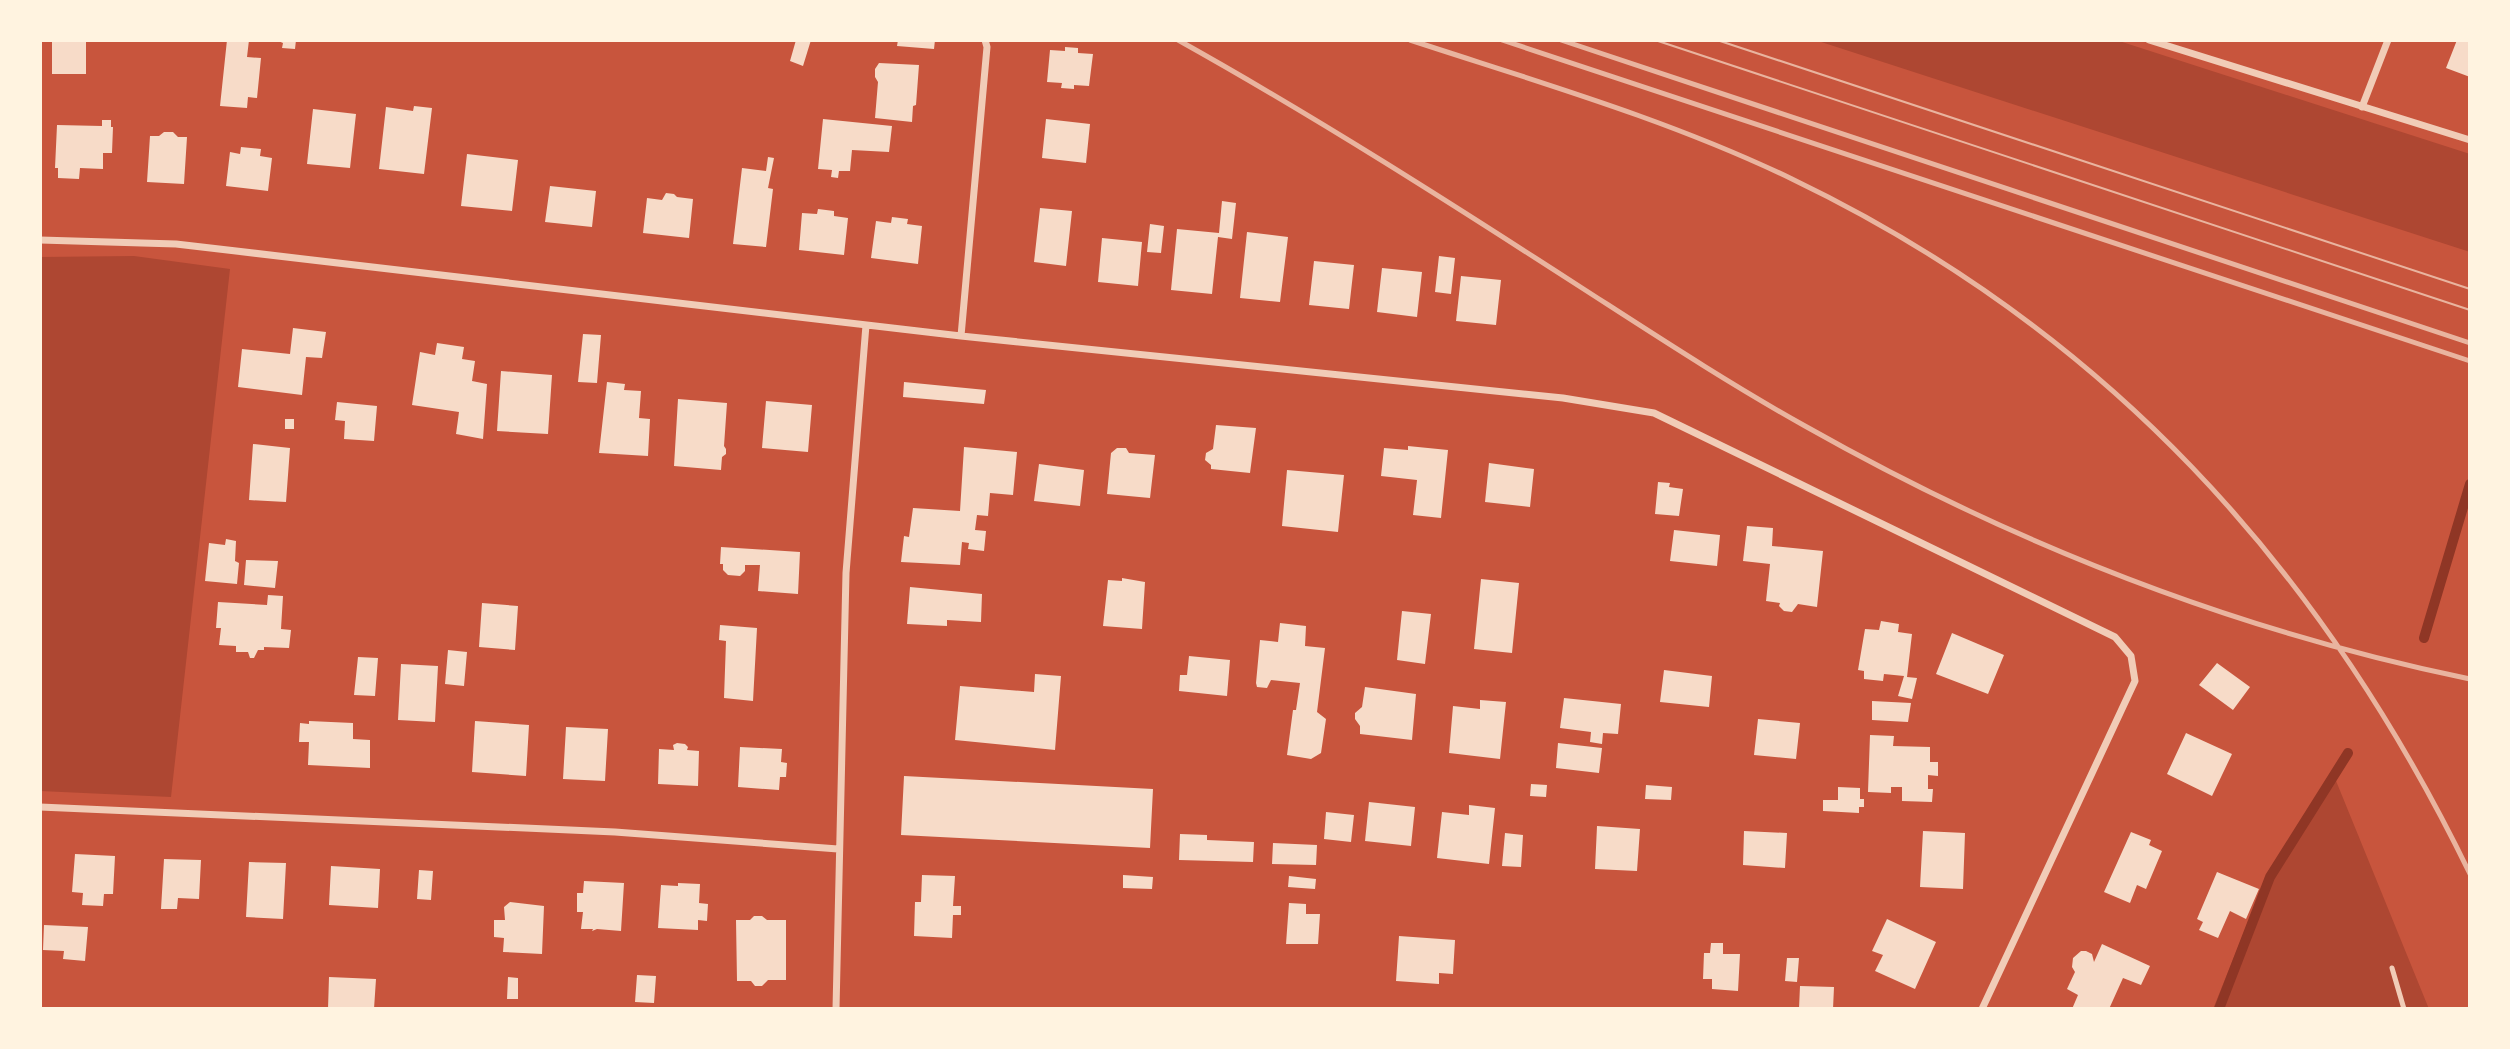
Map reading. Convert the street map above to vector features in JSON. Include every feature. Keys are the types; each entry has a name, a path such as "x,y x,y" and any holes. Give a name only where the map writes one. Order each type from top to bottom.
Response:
{"street":[{"path":"961,335 987,47 985,40"},
{"path":"2149,40 2470,140"},
{"path":"2362,107 2388,40"},
{"path":"40,240 176,244 866,325 1563,398 1654,413 2115,638 2131,656 2135,681 1982,1009"},
{"path":"835,1009 846,573 866,325"},
{"path":"40,807 603,832 838,849"}],"lane":[{"path":"2392,968 2404,1009"}],"shaded area":[{"path":"1815,40 2116,40 2470,154 2470,252"},
{"path":"134,256 230,269 171,797 40,791 40,257"},
{"path":"2332,771 2429,1009 2213,1009 2267,875"}],"building":[{"path":"52,40 86,40 86,74 52,74"},
{"path":"227,40 249,40 247,57 261,58 257,98 248,97 247,108 220,106"},
{"path":"276,40 296,40 295,49 282,48 283,43"},
{"path":"796,40 811,40 803,66 790,61"},
{"path":"898,40 935,40 934,49 897,46"},
{"path":"2457,40 2470,40 2470,77 2446,68"},
{"path":"1065,47 1078,48 1078,53 1093,54 1089,86 1061,88 1062,83 1047,82 1050,50 1065,51"},
{"path":"879,63 919,65 912,122 875,118 878,82 875,69"},
{"path":"414,106 432,108 424,174 379,169 386,107 413,111"},
{"path":"313,109 356,114 350,168 307,164"},
{"path":"823,119 892,126 889,152 852,150 850,171 839,171 838,178 831,177 832,170 818,169"},
{"path":"1046,119 1090,124 1086,163 1042,158"},
{"path":"102,120 111,120 113,127 112,153 103,153 103,169 80,168 79,179 58,178 58,168 55,168 57,125 102,126"},
{"path":"164,132 187,137 184,184 147,182 150,136 159,136"},
{"path":"241,147 261,149 260,156 272,158 268,191 226,186 230,152 240,154"},
{"path":"467,154 518,160 512,211 461,206"},
{"path":"768,157 774,158 768,188 773,189 766,247 733,244 742,168 766,171"},
{"path":"550,186 596,191 592,227 545,222"},
{"path":"666,193 693,199 689,238 643,233 647,198 662,200"},
{"path":"1222,201 1236,203 1232,239 1218,237 1212,294 1171,290 1177,229 1219,233"},
{"path":"1040,208 1072,211 1066,266 1034,262"},
{"path":"818,209 834,211 834,216 848,218 844,255 799,250 802,213 817,214"},
{"path":"892,217 908,219 907,224 922,226 918,264 871,258 876,221 891,223"},
{"path":"1150,224 1164,226 1161,253 1147,252"},
{"path":"1247,232 1288,237 1280,302 1240,298"},
{"path":"1102,238 1142,242 1138,286 1098,282"},
{"path":"1439,256 1455,258 1451,294 1435,292"},
{"path":"1314,261 1354,265 1349,309 1309,305"},
{"path":"1382,268 1422,272 1417,317 1377,312"},
{"path":"1461,276 1501,280 1496,325 1456,321"},
{"path":"293,328 326,332 322,358 306,357 302,395 238,387 242,349 290,354"},
{"path":"583,334 601,335 597,383 578,382"},
{"path":"437,343 464,347 462,359 475,361 472,381 487,384 483,439 456,434 459,412 412,405 420,352 435,355"},
{"path":"501,371 552,375 548,434 497,431"},
{"path":"607,382 625,384 624,390 641,391 639,418 650,419 648,456 599,453"},
{"path":"904,382 986,390 984,404 903,397"},
{"path":"678,399 727,403 724,446 726,454 722,457 721,470 674,466"},
{"path":"766,401 812,405 808,452 762,448"},
{"path":"337,402 377,406 374,441 344,439 345,421 335,420"},
{"path":"285,419 294,419 294,429 285,429"},
{"path":"1216,425 1256,428 1250,473 1211,469 1211,465 1205,460 1206,453 1213,449"},
{"path":"253,444 290,448 286,502 249,500"},
{"path":"1408,446 1448,450 1441,518 1413,515 1417,480 1381,476 1384,448 1408,450"},
{"path":"964,447 1017,452 1013,495 990,493 988,516 977,515 975,530 986,531 984,551 968,549 969,543 962,542 960,565 901,562 904,536 909,537 913,508 960,511"},
{"path":"1117,448 1126,448 1129,453 1155,455 1150,498 1107,494 1111,453"},
{"path":"1489,463 1534,469 1530,507 1485,502"},
{"path":"1039,464 1084,470 1080,506 1034,501"},
{"path":"1287,470 1344,475 1338,532 1282,526"},
{"path":"1658,482 1670,483 1669,487 1683,489 1679,516 1655,514"},
{"path":"1747,526 1773,528 1772,546 1823,551 1817,607 1798,604 1792,612 1784,611 1779,606 1780,603 1766,601 1770,564 1743,561"},
{"path":"1674,530 1720,535 1717,566 1670,561"},
{"path":"226,539 236,541 235,561 239,563 237,584 205,581 209,543 225,545"},
{"path":"721,547 800,552 798,594 758,591 760,565 745,565 745,571 740,576 728,575 723,570 723,564 720,564"},
{"path":"246,560 278,561 275,588 244,585"},
{"path":"1122,578 1145,582 1142,629 1103,626 1108,580 1122,581"},
{"path":"1481,579 1519,583 1512,653 1474,649"},
{"path":"910,587 982,594 981,622 947,620 947,626 907,624"},
{"path":"268,595 283,596 281,629 291,630 289,648 264,647 264,650 258,650 254,658 250,658 248,652 236,652 236,646 219,645 221,628 216,628 218,602 267,605"},
{"path":"482,603 518,606 515,650 479,647"},
{"path":"1402,611 1431,614 1425,664 1397,660"},
{"path":"1881,621 1899,624 1898,632 1912,634 1907,677 1917,678 1912,699 1898,696 1904,676 1884,674 1883,681 1864,679 1864,671 1858,670 1865,629 1879,630"},
{"path":"1280,623 1306,626 1305,646 1325,648 1317,712 1326,719 1321,753 1311,759 1287,755 1300,683 1271,680 1267,688 1257,687 1256,683 1260,640 1278,642"},
{"path":"720,625 757,628 753,701 724,698 726,641 719,640"},
{"path":"1952,633 2004,655 1988,694 1936,674"},
{"path":"448,650 467,652 464,686 445,684"},
{"path":"1189,656 1230,660 1227,696 1179,691 1180,675 1187,675"},
{"path":"358,657 378,658 375,696 354,695"},
{"path":"2217,663 2250,687 2233,710 2199,685"},
{"path":"401,664 438,666 435,722 398,720"},
{"path":"1664,670 1712,676 1709,707 1660,702"},
{"path":"1035,674 1061,676 1055,750 955,740 960,686 1034,692"},
{"path":"1365,687 1416,694 1412,740 1360,734 1355,713 1362,707"},
{"path":"1564,698 1621,704 1618,734 1603,733 1602,744 1590,742 1591,732 1560,728"},
{"path":"1480,700 1506,702 1500,759 1449,753 1453,706 1480,709"},
{"path":"1872,701 1911,703 1908,722 1872,720"},
{"path":"1758,719 1800,723 1796,759 1754,755"},
{"path":"309,721 353,723 353,739 370,740 370,768 308,765 309,742 299,742 300,723 309,724"},
{"path":"475,721 529,725 526,776 472,772"},
{"path":"566,727 608,729 605,781 563,779"},
{"path":"2186,733 2232,754 2212,796 2167,774"},
{"path":"1870,735 1894,736 1893,746 1930,747 1930,762 1938,762 1938,776 1928,775 1928,789 1933,789 1932,802 1902,801 1902,787 1891,787 1891,793 1868,792"},
{"path":"1558,743 1602,748 1599,773 1556,768"},
{"path":"685,744 687,750 699,751 698,786 658,784 659,749 674,750 673,745"},
{"path":"740,747 782,749 781,762 787,763 786,777 780,777 779,790 738,787"},
{"path":"904,776 1153,789 1150,848 901,835"},
{"path":"1531,784 1547,785 1546,797 1530,796"},
{"path":"1646,785 1672,787 1671,800 1645,799"},
{"path":"1838,787 1860,788 1860,799 1864,799 1864,807 1859,807 1859,813 1823,811 1823,800 1838,800"},
{"path":"1369,802 1415,807 1411,846 1365,841"},
{"path":"1469,805 1495,808 1489,864 1437,858 1442,812 1469,815"},
{"path":"1326,812 1354,815 1351,842 1324,839"},
{"path":"1597,826 1640,829 1637,871 1595,869"},
{"path":"1744,831 1787,833 1785,868 1743,865"},
{"path":"1923,831 1965,833 1963,889 1920,887"},
{"path":"2131,832 2151,840 2149,845 2162,851 2146,889 2137,885 2130,903 2104,892"},
{"path":"1505,833 1523,835 1521,867 1502,866"},
{"path":"1180,834 1207,835 1207,840 1254,842 1253,862 1179,860"},
{"path":"1273,843 1317,845 1316,865 1272,864"},
{"path":"75,854 115,856 113,894 104,894 103,906 82,905 83,893 72,892"},
{"path":"164,859 201,860 199,899 178,898 177,909 161,909"},
{"path":"249,862 286,863 283,919 246,917"},
{"path":"331,866 380,869 378,908 329,905"},
{"path":"419,870 433,871 431,900 417,899"},
{"path":"2217,872 2259,889 2246,919 2230,911 2218,938 2199,930 2203,922 2197,919"},
{"path":"922,875 955,876 953,906 961,906 961,915 953,915 952,938 914,936 915,902 921,902"},
{"path":"1123,875 1153,877 1152,889 1123,888"},
{"path":"1289,876 1316,879 1315,889 1288,887"},
{"path":"584,881 624,883 621,931 581,929 583,912 577,912 577,893 583,893"},
{"path":"678,883 700,884 699,903 708,904 707,921 698,920 698,930 658,928 661,885 678,886"},
{"path":"510,902 544,906 542,954 503,952 504,938 494,937 494,920 505,920 504,907"},
{"path":"1289,903 1306,904 1306,914 1320,914 1318,944 1286,944"},
{"path":"754,916 762,916 767,920 786,920 786,980 768,980 762,986 755,986 751,981 737,981 736,920 750,920"},
{"path":"1887,919 1936,942 1915,989 1875,971 1883,955 1872,951"},
{"path":"44,925 88,927 85,961 63,959 64,951 43,950"},
{"path":"1399,936 1455,940 1453,974 1439,973 1439,984 1396,981"},
{"path":"1711,943 1723,943 1723,954 1740,954 1738,991 1712,989 1712,979 1703,979 1704,953 1710,953"},
{"path":"2102,944 2150,966 2141,985 2123,978 2109,1009 2072,1009 2078,995 2067,989 2075,972 2072,967 2073,958 2081,951 2086,951 2092,954 2094,962"},
{"path":"1787,958 1799,958 1797,982 1785,981"},
{"path":"637,975 656,976 654,1003 635,1002"},
{"path":"329,977 376,979 374,1009 328,1009"},
{"path":"508,977 518,978 518,999 507,999"},
{"path":"1800,986 1834,987 1833,1009 1799,1009"}],"waterway":[{"path":"2424,638 2470,484"},
{"path":"2219,1009 2270,877 2348,753"}],"tram line":[{"path":"1655,40 2470,310"},
{"path":"1717,40 2470,289"}],"railway":[{"path":"1178,40 1382,161 1748,393 1883,468 1963,508 2045,545 2212,609 2297,636 2470,679"},
{"path":"1410,40 1603,103 1746,158 1792,179 1905,239 2008,307 2104,383 2192,467 2272,558 2345,656 2411,762 2470,874"},
{"path":"1502,40 2470,361"},
{"path":"1561,40 2470,343"}]}
